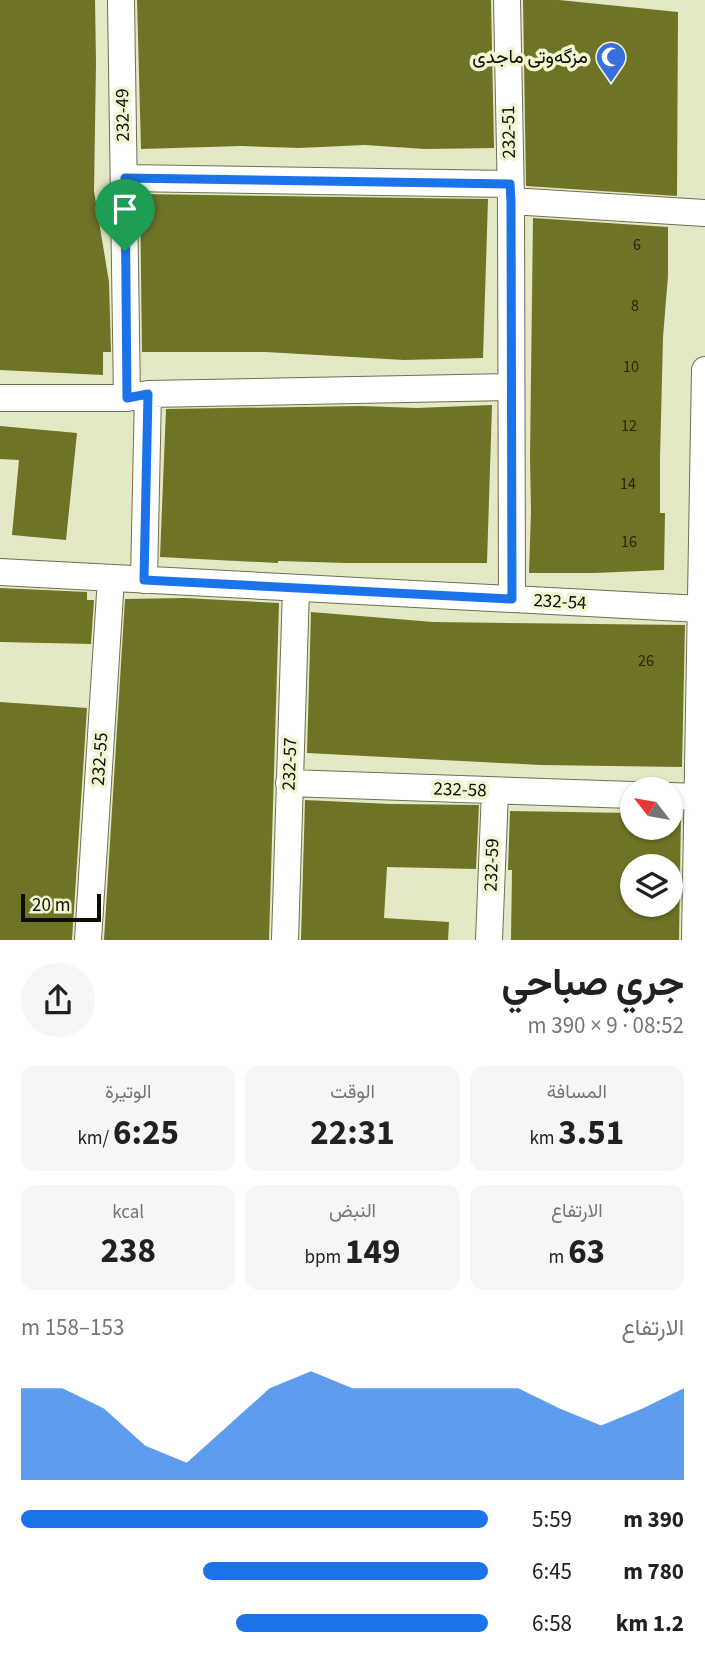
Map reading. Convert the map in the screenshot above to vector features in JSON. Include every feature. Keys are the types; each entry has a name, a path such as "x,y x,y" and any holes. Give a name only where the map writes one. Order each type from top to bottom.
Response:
{"street":[{"name":"232-49","path":"121,0 125,178 138,396 144,580"},
{"name":"232-51","path":"507,0 511,193 512,599"},
{"path":"125,178 511,193 705,213"},
{"path":"695,940 697,797 702,704 705,370"},
{"path":"0,398 511,387"},
{"name":"232-54","path":"0,572 701,609"},
{"name":"232-55","path":"88,940 111,578"},
{"name":"232-57","path":"285,940 296,588"},
{"name":"232-58","path":"289,783 620,795"},
{"name":"232-59","path":"489,940 495,791"},
{"path":"683,796 697,797"}],"building":[{"path":"0,0 95,0 94,191 109,282 111,352 103,352 103,375 0,370"},
{"path":"137,0 491,0 494,148 425,149 365,145 141,149"},
{"path":"523,0 559,0 678,12 677,196 526,186"},
{"path":"140,194 488,199 483,358 404,360 266,352 142,352"},
{"path":"533,218 668,227 660,458 660,513 665,513 664,570 529,573"},
{"path":"492,405 487,563 278,563 160,557 166,409"},
{"path":"0,426 77,433 66,540 12,535 19,460 0,459"},
{"path":"0,588 87,592 87,600 94,600 91,644 0,642"},
{"path":"185,598 279,603 269,940 104,940 125,599"},
{"path":"311,612 433,622 685,625 682,767 541,765 307,753"},
{"path":"0,702 87,708 72,940 0,940"},
{"path":"305,800 479,805 476,869 387,867 384,918 449,922 448,940 301,940"},
{"path":"510,811 620,813 620,840 681,840 680,854 620,854 620,917 679,917 679,940 511,940 512,870 508,870"}],"place":[{"name":"مزگەوتی ماجدی","path":"611,84"}],"route":[{"path":"125,178 510,184 512,599 144,580 148,394 127,398 125,251 125,178"}]}
